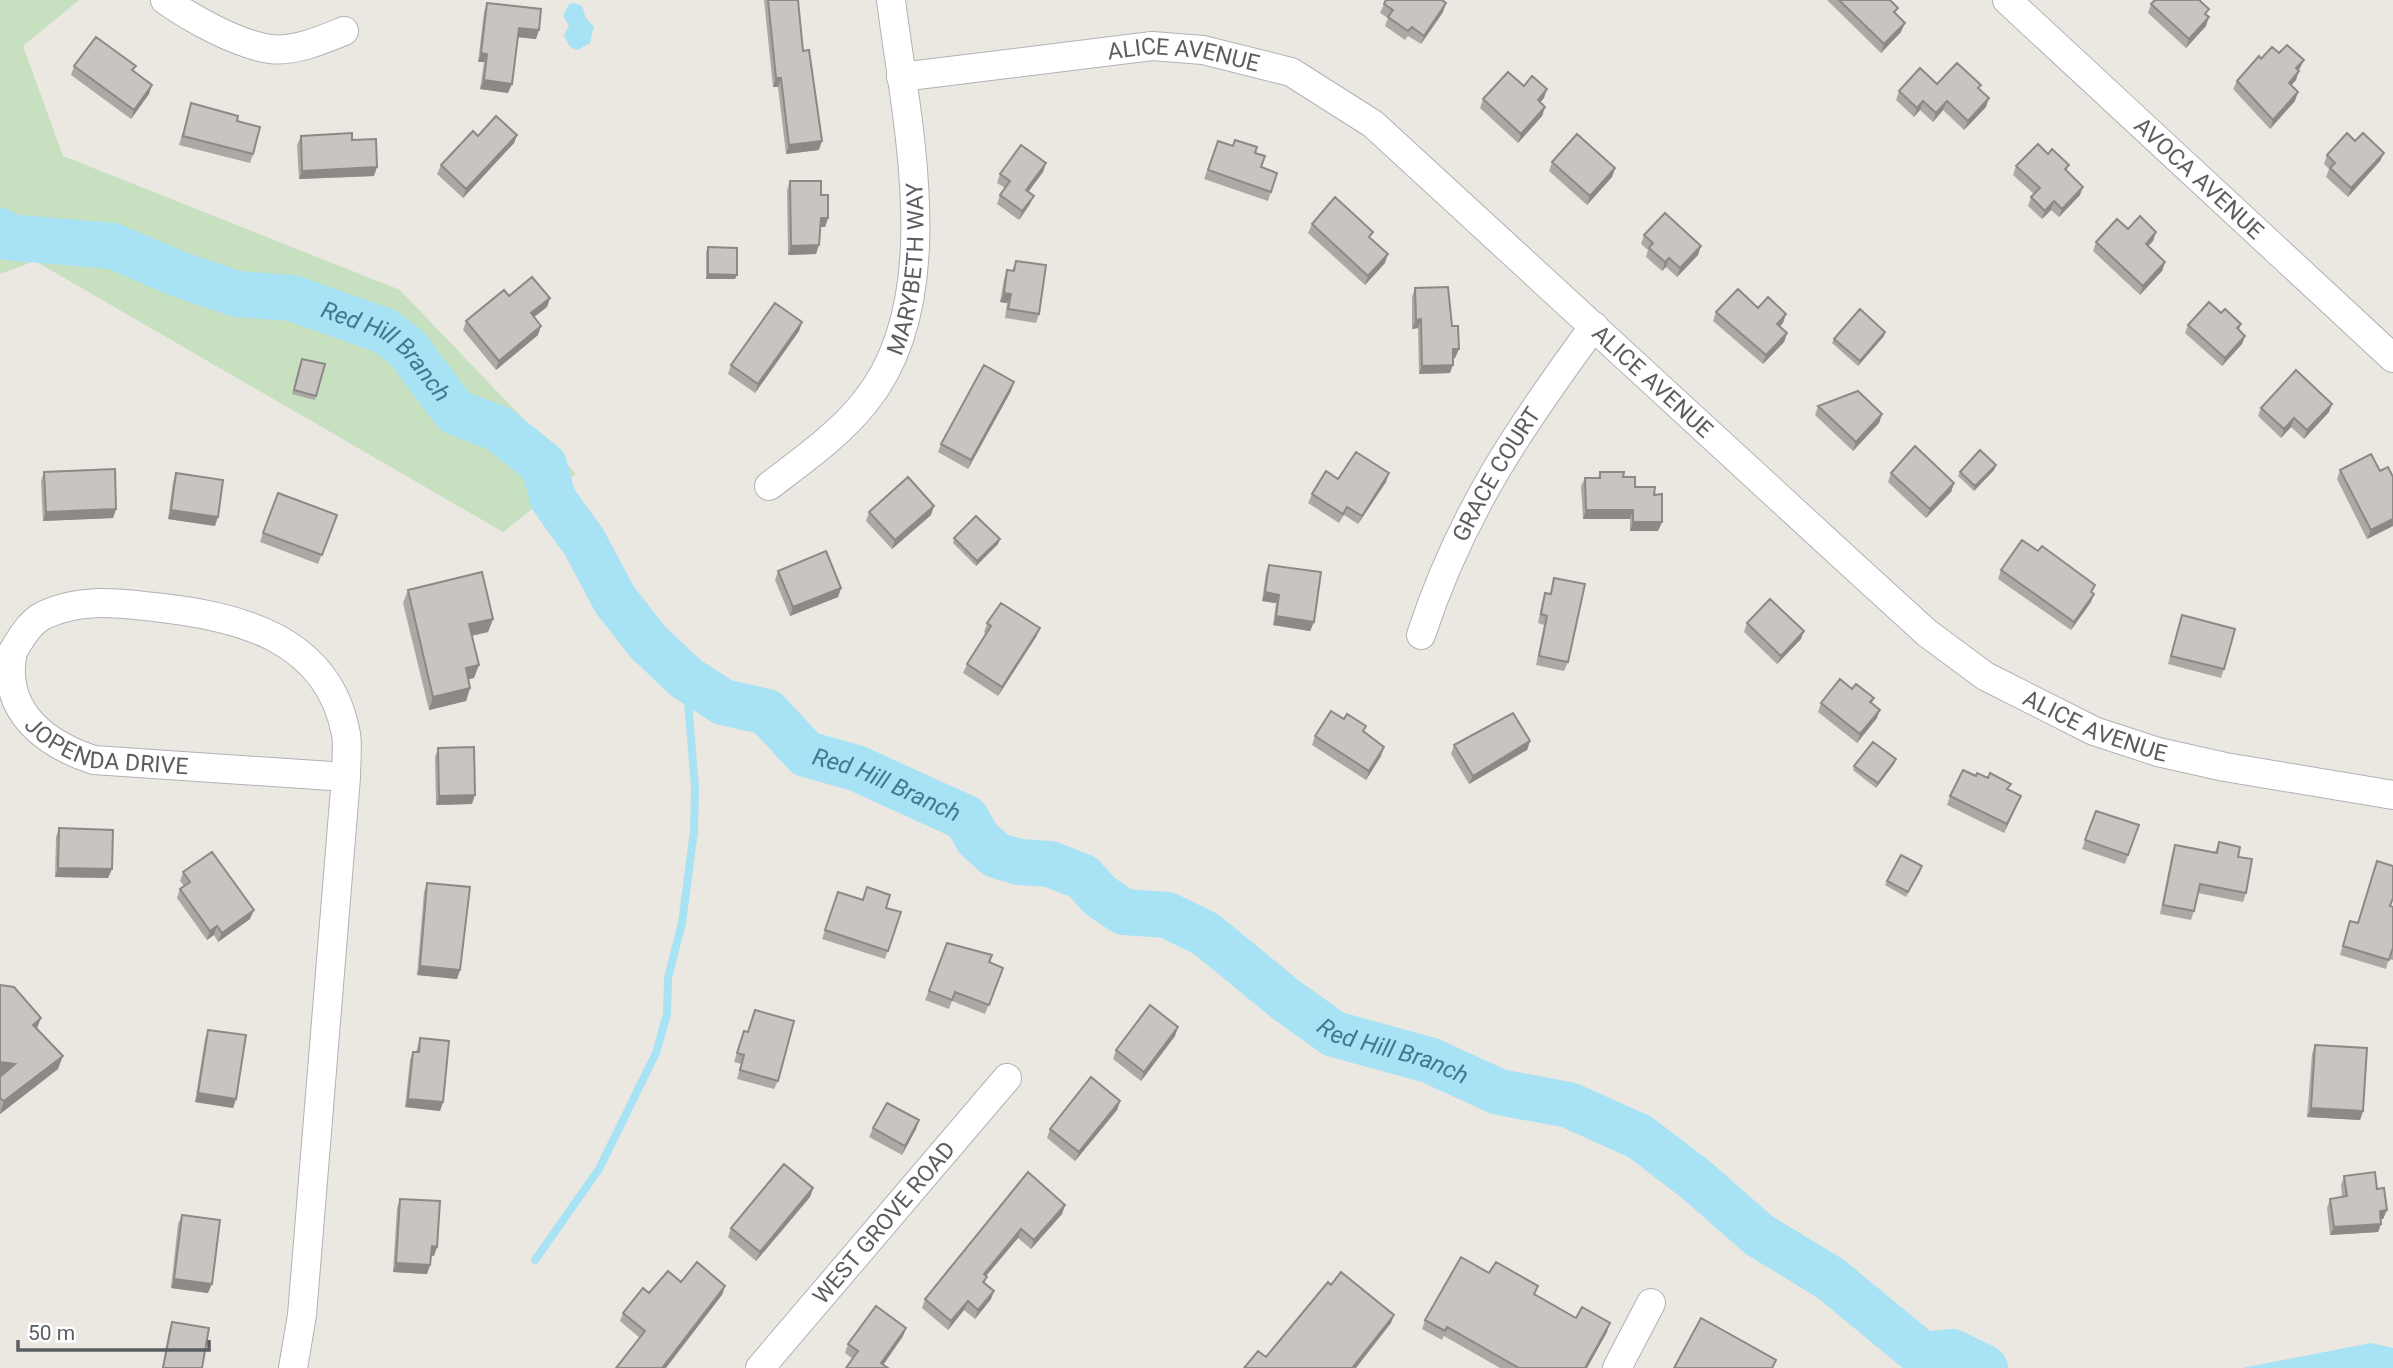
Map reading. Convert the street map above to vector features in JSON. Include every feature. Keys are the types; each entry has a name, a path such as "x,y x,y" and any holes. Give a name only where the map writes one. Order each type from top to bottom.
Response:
{"street":[{"path":"166,0 183,13 227,34 271,49 313,44 344,31"},
{"name":"MARYBETH WAY","path":"769,486 832,439 867,401 890,358 906,315 916,271 918,225 891,0"},
{"name":"AVOCA AVENUE","path":"2007,0 2393,358"},
{"name":"ALICE AVENUE","path":"901,77 1152,46 1203,50 1291,72 1373,124 1927,633 1985,676 2094,731 2158,752 2225,767 2393,795"},
{"name":"GRACE COURT","path":"1421,635 1439,578 1488,478 1525,419 1594,326"},
{"name":"JOPENDA DRIVE","path":"293,1368 303,1301 346,777 346,736 336,702 321,673 295,649 232,618 100,601 66,607 41,616 22,635 10,657 6,684 10,706 24,726 42,740 64,750 94,760 346,777"},
{"name":"WEST GROVE ROAD","path":"760,1368 1007,1078"},
{"path":"1617,1368 1651,1303"}],"green space":[{"path":"0,0 79,0 23,46 63,156 400,290 576,474 503,532 35,261 0,274"}],"water":[{"path":"569,4 582,6 586,18 594,27 590,43 577,50 570,47 564,35 569,26 563,16"},
{"path":"2371,1343 2393,1348 2393,1368 2242,1368"}],"building":[{"path":"768,0 798,0 803,51 809,50 822,141 789,145 781,78 776,78"},
{"path":"1386,0 1442,0 1446,3 1424,36 1412,27 1408,31 1388,17 1393,10 1384,4"},
{"path":"1839,0 1890,0 1898,8 1894,12 1905,23 1884,44"},
{"path":"2155,0 2199,0 2209,9 2205,14 2209,17 2189,39 2151,4"},
{"path":"487,3 541,9 539,30 519,28 512,84 484,80 487,54 481,53"},
{"path":"96,37 136,66 132,70 152,85 134,110 74,66"},
{"path":"2287,45 2304,60 2296,68 2299,71 2289,83 2298,92 2273,120 2237,81 2259,56 2261,59 2272,47 2279,53"},
{"path":"1957,63 1981,85 1978,88 1989,98 1968,121 1947,101 1936,113 1923,101 1917,108 1899,91 1920,68 1937,84"},
{"path":"1508,72 1524,86 1532,76 1547,89 1538,100 1545,107 1521,134 1483,99"},
{"path":"191,103 238,116 237,121 260,127 253,154 183,136"},
{"path":"496,116 517,135 466,189 441,165 473,131 478,136"},
{"path":"352,133 352,140 376,139 377,167 302,171 301,136"},
{"path":"2347,133 2355,141 2363,133 2384,153 2351,188 2330,168 2335,163 2327,155"},
{"path":"1577,134 1615,168 1590,196 1552,162"},
{"path":"1235,140 1257,147 1255,153 1265,156 1261,167 1277,173 1271,192 1208,170 1218,141 1233,146"},
{"path":"2038,144 2048,154 2052,149 2069,165 2065,169 2083,187 2062,209 2054,201 2045,211 2031,197 2040,188 2016,166"},
{"path":"1021,145 1046,163 1026,190 1034,196 1022,211 1000,195 1010,181 1000,174"},
{"path":"790,181 821,181 821,195 828,195 828,218 821,218 819,245 791,246"},
{"path":"1335,197 1373,232 1369,237 1388,254 1368,276 1312,224"},
{"path":"1665,213 1701,246 1680,268 1669,258 1665,262 1649,248 1653,243 1644,235"},
{"path":"2140,216 2156,232 2146,244 2165,262 2143,286 2096,242 2117,219 2128,229"},
{"path":"708,247 737,248 737,275 708,274"},
{"path":"1016,261 1046,265 1039,314 1008,309 1011,294 1004,293 1007,270 1014,271"},
{"path":"532,277 550,298 531,313 541,326 499,361 466,321 504,290 509,296"},
{"path":"1448,287 1452,326 1458,326 1459,349 1453,349 1453,365 1422,366 1421,319 1416,320 1415,288"},
{"path":"1738,289 1758,308 1768,297 1786,314 1777,324 1787,333 1766,355 1716,312"},
{"path":"2209,302 2221,313 2225,309 2241,324 2237,328 2245,336 2225,358 2188,325"},
{"path":"775,303 802,322 758,384 731,365"},
{"path":"1860,309 1885,332 1860,361 1834,339"},
{"path":"302,359 325,364 316,396 294,390"},
{"path":"984,365 1014,382 971,460 941,444"},
{"path":"2296,370 2332,404 2307,430 2294,418 2284,429 2261,408"},
{"path":"1858,391 1882,414 1856,442 1818,406"},
{"path":"1915,446 1954,483 1930,509 1891,473"},
{"path":"1980,450 1996,465 1975,486 1960,472"},
{"path":"1356,452 1389,473 1362,516 1347,507 1343,514 1312,494 1326,471 1338,479"},
{"path":"2371,454 2380,471 2388,467 2393,477 2393,519 2371,530 2340,470"},
{"path":"115,469 116,509 46,512 44,472"},
{"path":"1600,472 1624,472 1623,477 1635,477 1635,487 1655,487 1654,495 1662,494 1662,522 1633,522 1633,510 1586,510 1585,478 1600,478"},
{"path":"176,473 223,480 218,517 171,510"},
{"path":"908,477 934,506 895,540 869,512"},
{"path":"278,493 337,515 322,555 263,533"},
{"path":"976,516 1000,539 977,561 954,538"},
{"path":"2022,540 2038,551 2042,546 2095,585 2091,592 2094,594 2074,622 2001,570"},
{"path":"826,551 841,588 793,607 778,571"},
{"path":"1269,565 1321,572 1314,622 1276,616 1279,595 1265,592"},
{"path":"482,572 493,619 469,624 479,665 466,668 470,688 433,697 408,590"},
{"path":"1554,578 1585,584 1568,662 1539,656 1547,616 1541,614 1545,593 1551,594"},
{"path":"1770,599 1804,631 1781,656 1747,623"},
{"path":"1001,603 1040,628 1002,687 967,664 991,626 987,623"},
{"path":"2182,615 2235,629 2224,669 2171,656"},
{"path":"1840,679 1852,689 1856,684 1874,698 1870,702 1880,710 1860,734 1821,703"},
{"path":"1331,711 1344,719 1347,714 1366,726 1363,731 1384,747 1369,771 1315,736"},
{"path":"1513,713 1530,741 1473,776 1454,745"},
{"path":"1873,742 1896,759 1878,783 1854,766"},
{"path":"474,747 475,795 439,796 438,748"},
{"path":"1963,770 1988,778 1990,773 2011,784 2007,789 2021,796 2007,824 1950,796"},
{"path":"2096,811 2139,825 2128,855 2085,840"},
{"path":"59,828 113,830 112,869 58,868"},
{"path":"2219,842 2240,847 2238,857 2252,859 2246,893 2200,884 2194,911 2163,905 2175,845 2217,853"},
{"path":"212,852 254,910 222,933 217,926 210,931 180,889 190,882 183,872"},
{"path":"1901,855 1922,866 1908,892 1887,881"},
{"path":"2377,861 2393,866 2393,898 2390,906 2393,907 2393,950 2389,960 2343,946 2350,921 2358,923"},
{"path":"427,883 470,887 460,970 420,966"},
{"path":"867,887 890,895 886,908 901,912 888,951 825,930 838,892 863,900"},
{"path":"947,943 992,955 989,962 1003,968 989,1005 955,992 952,1000 929,991"},
{"path":"0,985 14,987 41,1018 33,1025 63,1056 4,1101 0,1098 0,1077 15,1064 0,1062"},
{"path":"1150,1005 1178,1027 1144,1072 1116,1050"},
{"path":"755,1010 794,1021 778,1081 740,1070 744,1055 737,1053"},
{"path":"208,1030 246,1035 236,1099 198,1093"},
{"path":"420,1038 449,1041 443,1102 408,1099 413,1052 419,1052"},
{"path":"2315,1045 2367,1048 2363,1111 2311,1108"},
{"path":"1091,1077 1120,1101 1079,1152 1050,1129"},
{"path":"887,1103 919,1120 905,1146 873,1128"},
{"path":"784,1164 813,1188 760,1252 731,1228"},
{"path":"1028,1172 1065,1205 1034,1240 1021,1229 984,1274 987,1277 983,1282 994,1291 978,1310 968,1301 951,1321 925,1299"},
{"path":"2375,1172 2377,1189 2384,1188 2387,1210 2380,1211 2381,1224 2334,1227 2330,1199 2347,1196 2344,1176"},
{"path":"400,1199 440,1201 437,1247 432,1246 430,1265 396,1263"},
{"path":"182,1215 220,1220 212,1284 174,1279"},
{"path":"1461,1257 1489,1273 1496,1262 1538,1286 1534,1294 1576,1318 1582,1307 1610,1323 1585,1368 1519,1368 1447,1327 1445,1331 1425,1320"},
{"path":"697,1262 725,1286 662,1368 616,1368 645,1331 623,1313 643,1288 649,1293 668,1271 681,1282"},
{"path":"1341,1272 1394,1315 1352,1368 1244,1368 1258,1351 1266,1357 1328,1282 1331,1285"},
{"path":"876,1306 906,1328 881,1363 888,1368 846,1368 858,1351 848,1344"},
{"path":"1701,1318 1776,1360 1772,1368 1674,1368"},
{"path":"172,1322 209,1328 202,1368 163,1368"}],"waterway":[{"name":"Red Hill Branch","path":"0,231 6,237 113,246 178,274 237,294 292,298 385,331 407,348 455,412 499,429 544,465 553,499 584,542 615,600 648,642 686,678 723,702 767,712 806,754 856,768 966,818 978,839 996,855 1019,862 1050,864 1083,877 1100,896 1124,912 1167,915 1206,934 1285,999 1334,1034 1429,1060 1499,1092 1569,1105 1640,1137 1695,1179 1759,1235 1831,1279 1923,1355 1952,1352 1985,1368"},
{"path":"535,1260 599,1169 656,1053 667,1014 668,978 682,923 694,831 695,787 686,678"}]}
